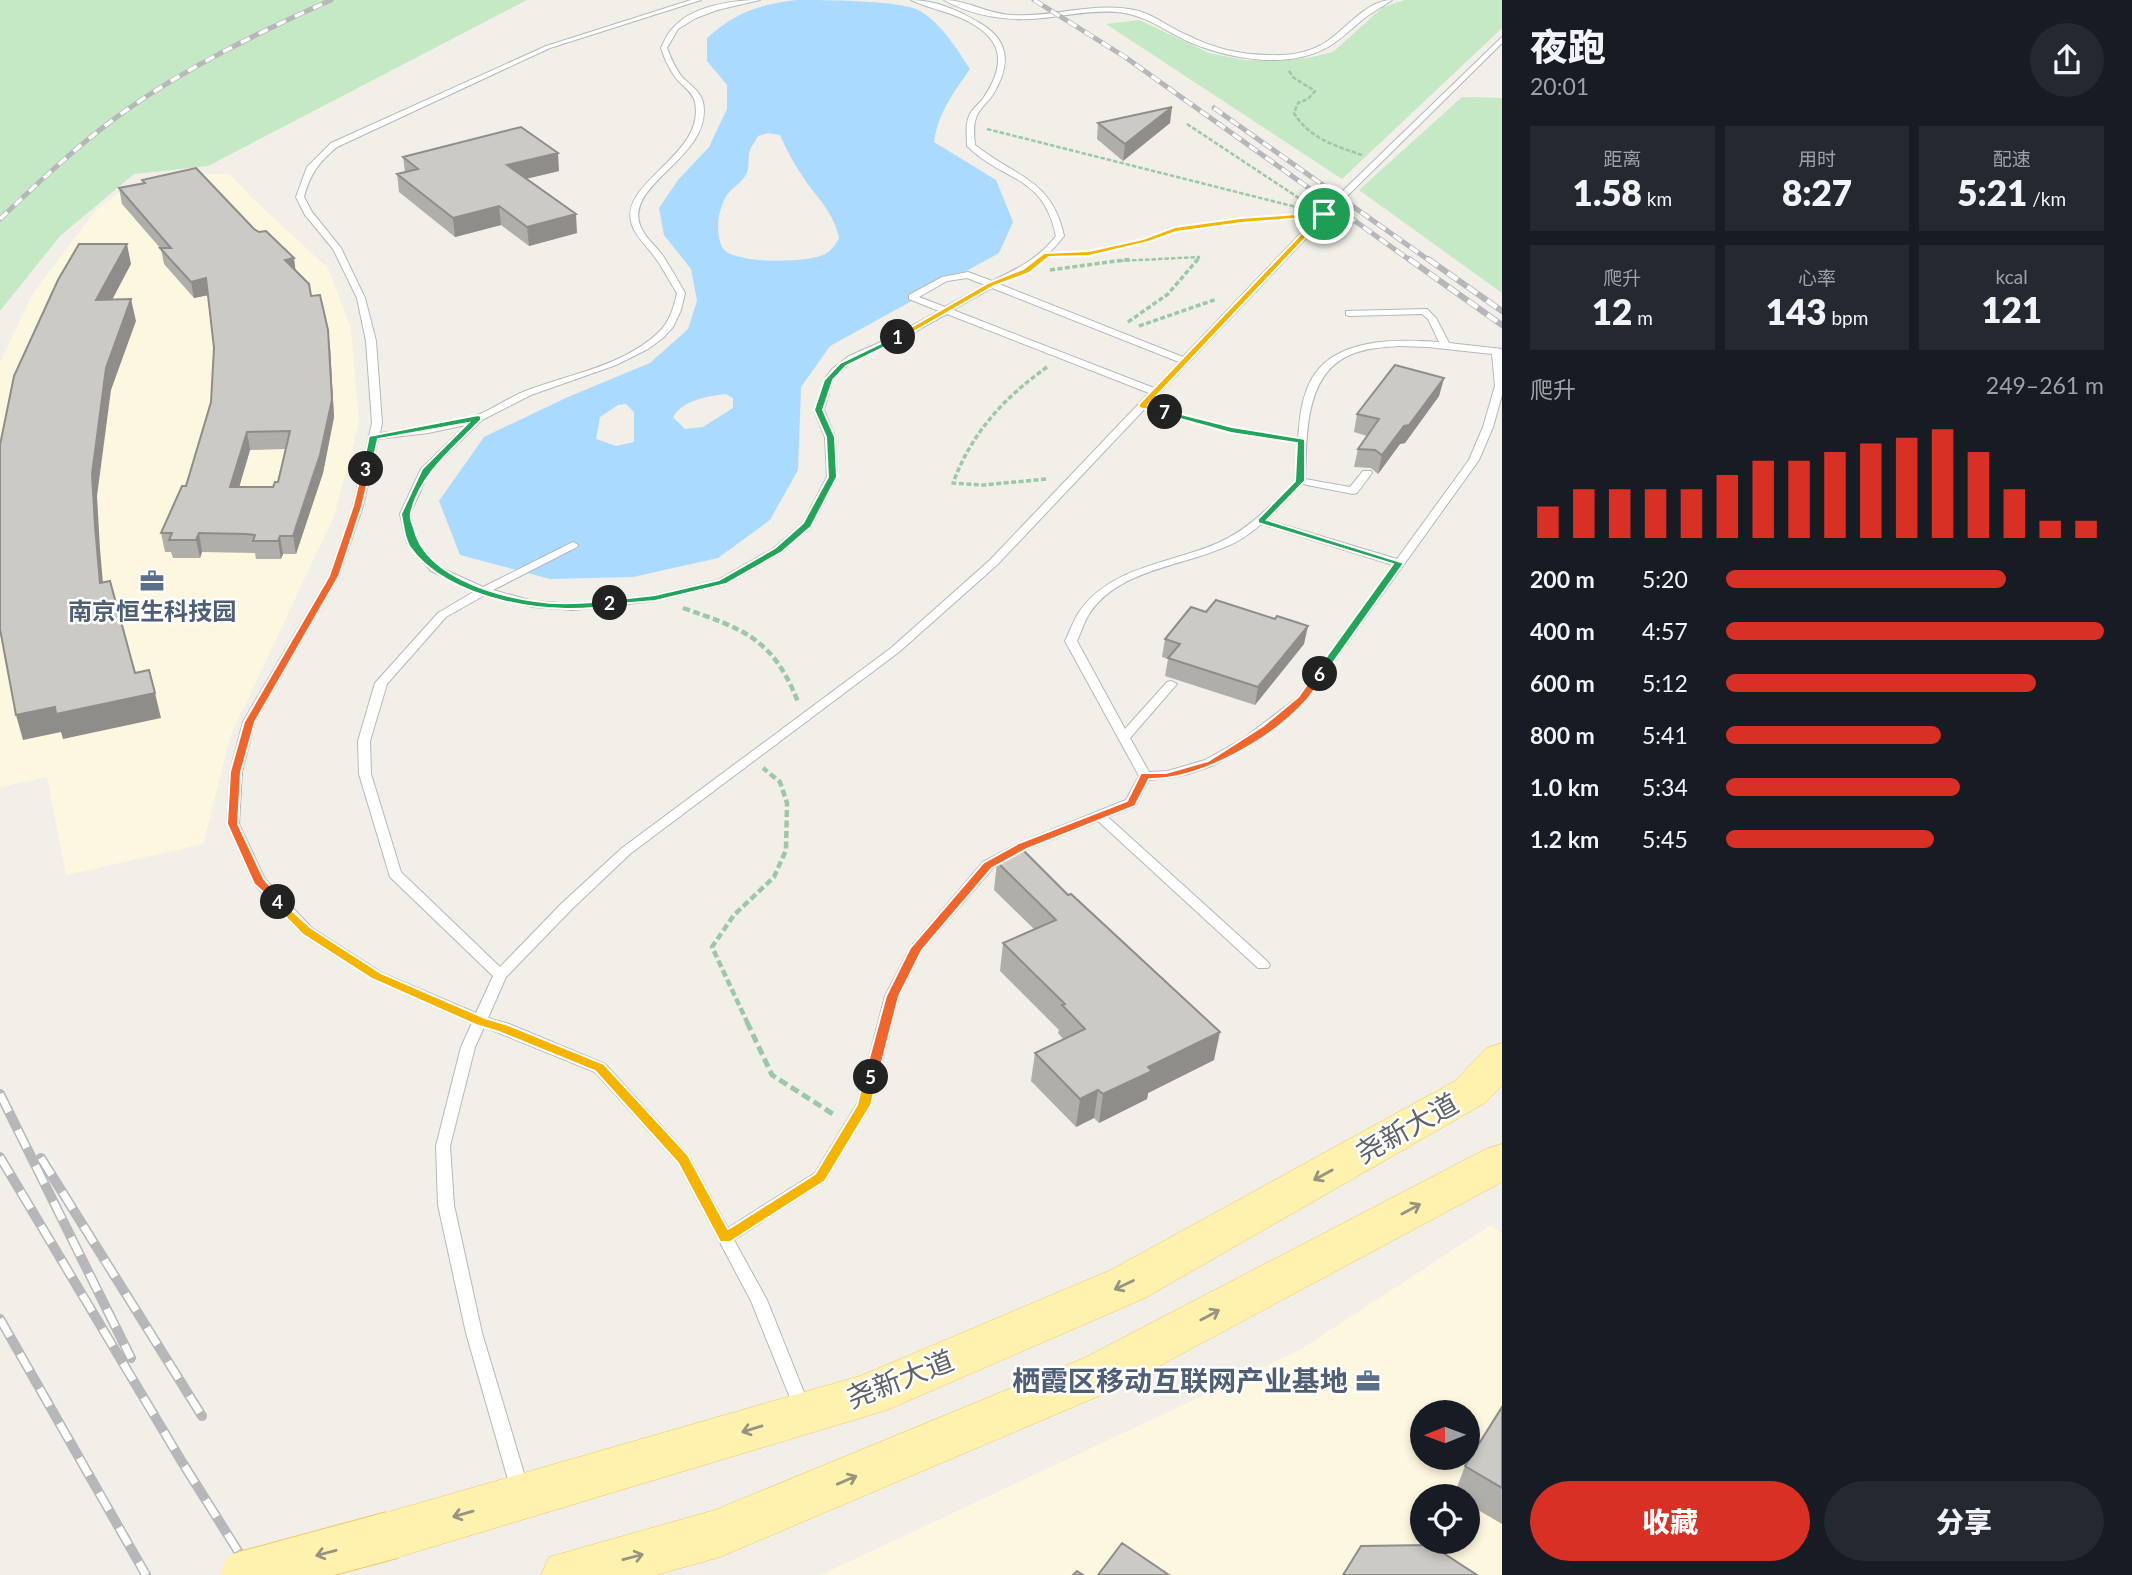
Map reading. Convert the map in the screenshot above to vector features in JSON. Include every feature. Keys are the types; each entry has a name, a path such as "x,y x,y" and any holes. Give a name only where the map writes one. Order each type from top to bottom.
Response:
{"main road":[{"name":"尧新大道","path":"243,1575 392,1535 869,1395 1128,1284 1470,1092 1502,1059"},
{"path":"568,1575 720,1533 1101,1373 1502,1161"}],"lane":[{"path":"675,9 698,0"},
{"path":"713,0 582,34 548,47 334,145 315,160 306,173 300,197 308,213 337,248 361,298 371,341 377,423 358,506 334,576 250,722 236,772 233,824 259,881 306,931 377,976 600,1068 683,1159 759,1300 805,1414"},
{"path":"374,436 394,435 478,418 527,394 572,381 618,362 661,335 678,309 681,293 636,226 633,215 637,200 650,184 679,158 698,128 699,102 669,61 664,48 676,29 691,18 717,8 757,0"},
{"path":"478,418 425,471 405,514 412,543 435,569 483,591 533,604 573,607 655,598 722,582 778,550 807,525 832,477 831,437 819,410 829,380 843,365 991,284 1026,271 1047,255 1060,236 1058,218 1053,207 1029,181 980,155 971,146 970,124 974,110 993,90 1003,55 998,43 960,13 914,0"},
{"path":"947,0 991,15 1009,18 1087,11 1128,11 1160,21 1180,35 1209,47 1237,55 1278,56 1296,56 1325,47 1334,42 1367,10 1389,0"},
{"path":"523,1497 474,1333 446,1205 443,1146 462,1065 500,975 567,906 626,851 895,650 994,562 1324,214 1502,39"},
{"path":"1155,392 912,296 945,279 968,275 1184,360"},
{"path":"1349,313 1424,311 1432,318 1445,345"},
{"path":"1393,343 1499,351 1500,386 1488,427 1474,460 1301,700 1267,728 1212,763 1166,776 1145,776 1071,641 1085,612 1125,579 1155,564 1223,544 1261,521 1300,481 1301,441 1314,381 1328,362 1361,348 1393,343"},
{"path":"1300,481 1353,491 1367,473"},
{"path":"1261,521 1399,563"},
{"path":"500,975 395,874 365,774 364,741 381,682 442,615 573,545"},
{"path":"1124,737 1171,684"},
{"path":"725,1238 820,1177 864,1105 892,996 917,948 988,865 1023,846 1131,803 1145,776"},
{"path":"1101,817 1264,965"}],"path":[{"path":"1278,56 1294,78 1315,90 1308,99 1298,103 1294,113 1299,124 1333,145 1380,160"},
{"path":"970,124 1324,214"},
{"path":"1187,124 1324,214"},
{"path":"1047,255 1089,254 1175,230 1241,220 1324,214"},
{"path":"1111,332 1157,322 1207,302 1252,291"},
{"path":"1142,406 1231,430 1301,441"},
{"path":"655,598 720,621 760,642 793,686 804,719"},
{"path":"751,759 780,782 787,803 786,850 774,877 734,915 712,947 772,1075 852,1126"}],"shaded area":[{"name":"南京恒生科技园","path":"181,174 229,174 328,268 351,329 359,422 334,516 230,737 203,844 66,875 47,777 0,787 0,363 32,295 96,210 127,186"},
{"name":"栖霞区移动互联网产业基地","path":"1491,1225 1502,1234 1502,1575 821,1575 1300,1350"}],"green space":[{"path":"0,0 527,0 208,166 134,174 60,236 0,311"},
{"path":"1405,0 1502,0 1502,28 1342,179 1106,24 1139,20 1209,53 1244,60 1273,61 1308,58 1333,52 1383,7"},
{"path":"1462,97 1502,98 1502,293 1359,190"}],"water":[{"path":"841,1 911,7 928,16 942,29 970,69 943,112 934,142 996,180 1013,222 999,253 830,346 801,387 798,470 770,520 718,558 633,577 550,579 460,555 439,501 484,437 568,397 650,363 688,329 697,301 691,269 664,235 659,208 678,180 709,147 727,109 727,85 707,61 707,38 748,11 782,2","holes":["768,133 780,135 798,169 834,221 839,238 834,247 825,254 803,259 771,261 740,257 728,253 722,247 718,228 724,200 747,173 750,150 758,136","726,394 733,398 733,408 703,427 685,429 673,417 689,403","626,404 634,412 634,442 616,446 596,439 600,417 618,405"]}],"building":[{"path":"1172,107 1125,144 1098,123"},
{"path":"521,127 558,153 507,165 576,214 527,227 499,206 453,218 397,174 418,169 403,157"},
{"path":"196,168 254,229 259,232 266,231 294,258 285,260 309,284 311,296 320,295 328,330 332,400 320,455 293,536 280,536 278,541 253,541 255,535 199,533 196,540 169,540 172,533 161,533 182,486 186,486 211,402 214,348 206,278 191,282 160,248 171,248 119,188 145,183 142,180","holes":["290,431 278,482 275,482 273,487 230,487 247,432"]},
{"path":"79,244 127,244 96,300 131,299 106,368 92,474 95,526 100,583 110,581 135,673 149,670 155,693 56,714 55,707 16,715 0,629 0,445 14,376 58,280"},
{"path":"1395,365 1444,378 1409,425 1404,426 1382,455 1375,450 1358,449 1379,419 1357,414"},
{"path":"1216,600 1275,619 1277,616 1308,626 1258,687 1168,658 1180,644 1165,639 1191,607 1206,612"},
{"path":"1021,848 1068,895 1071,894 1220,1032 1148,1067 1152,1071 1103,1094 1098,1090 1080,1099 1035,1053 1085,1029 1062,1005 1065,1004 1003,943 1056,920 997,862"},
{"path":"1502,1407 1502,1488 1472,1470 1480,1470 1480,1442"},
{"path":"1122,1543 1169,1575 1098,1575"},
{"path":"1410,1545 1410,1554 1445,1554 1477,1575 1343,1575 1361,1546"}],"railway":[{"path":"0,219 76,149 149,95 225,51 331,0"},
{"path":"1034,0 1125,57 1411,261"},
{"path":"1214,108 1430,261"},
{"path":"1409,259 1502,325"},
{"path":"1428,259 1502,311"},
{"path":"0,1094 131,1358"},
{"path":"0,1157 182,1462 253,1575"},
{"path":"41,1158 202,1416"},
{"path":"0,1319 146,1575"}],"place":[{"name":"南京恒生科技园","path":"152,581"},
{"name":"栖霞区移动互联网产业基地","path":"1368,1381"}],"route":[{"path":"1324,214 1142,406 1231,430 1301,441 1300,481 1261,521 1399,563 1301,700 1267,728 1212,763 1166,776 1145,776 1131,803 1023,846 988,865 917,948 892,996 864,1105 820,1177 725,1238 683,1159 600,1068 377,976 306,931 259,881 233,824 236,772 250,722 289,650 334,576 358,506 374,436 394,435 478,418 425,471 405,514 412,543 435,569 483,591 533,604 573,607 655,598 722,582 778,550 807,525 832,477 831,437 819,410 829,380 843,365 869,350 902,335 991,284 1026,271 1047,255 1089,254 1175,230 1241,220 1324,214"}]}
